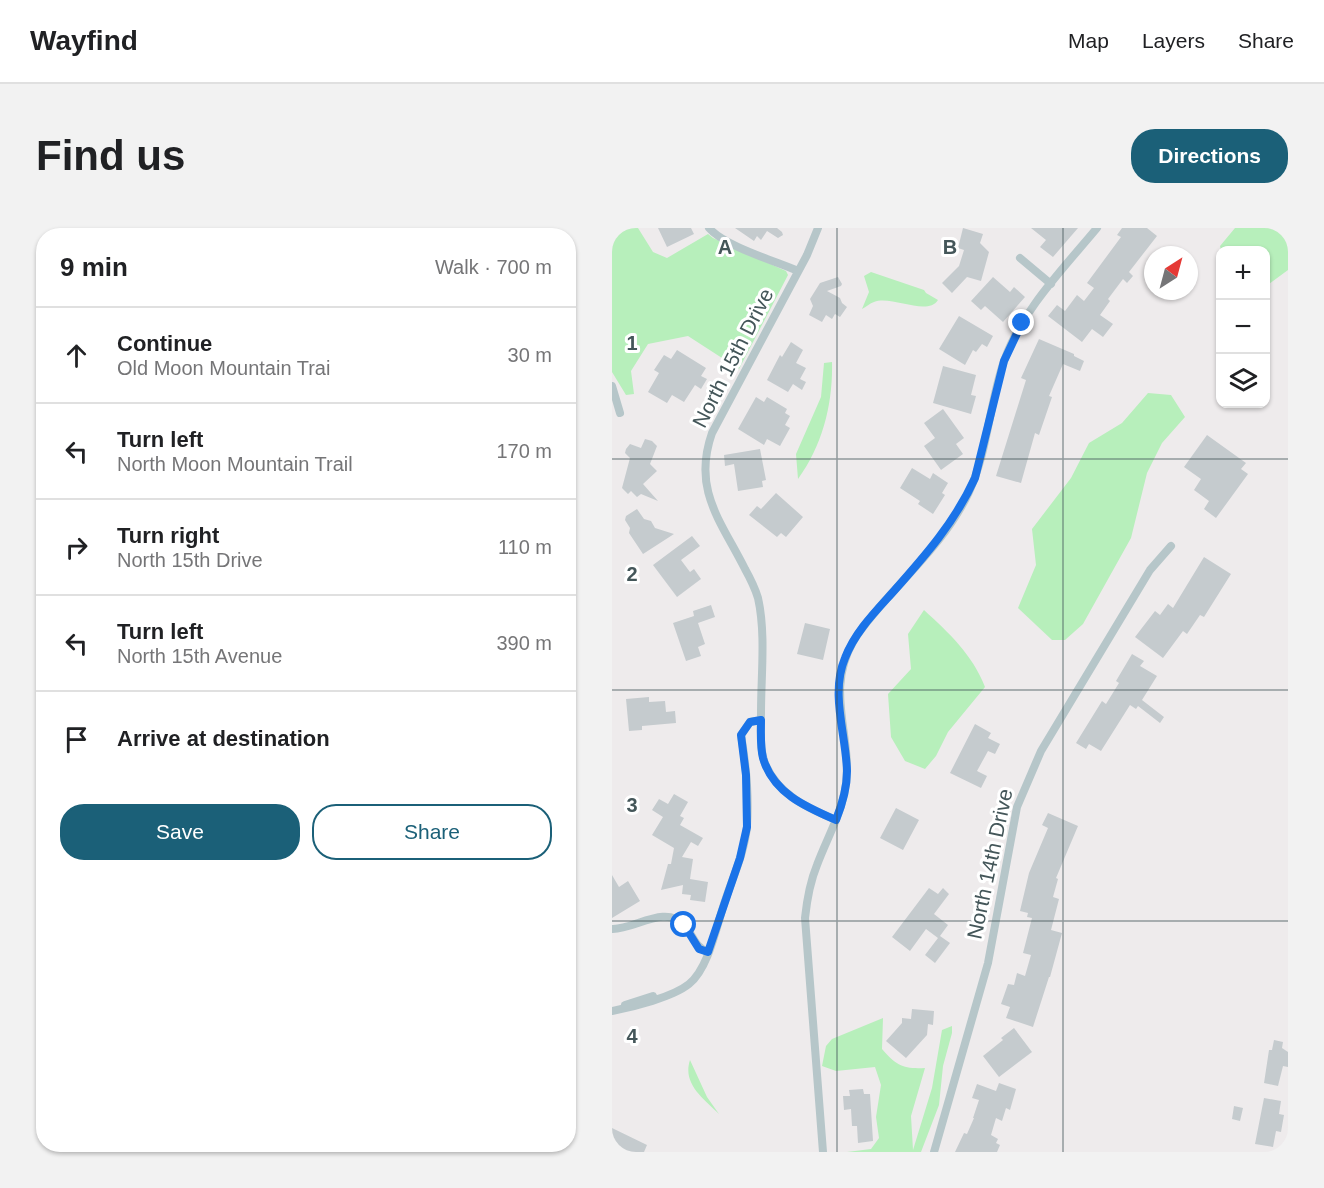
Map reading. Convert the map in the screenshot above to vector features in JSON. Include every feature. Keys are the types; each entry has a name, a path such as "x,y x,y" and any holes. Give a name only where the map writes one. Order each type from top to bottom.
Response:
{"street":[{"path":"709,228 714,234 729,242 798,271"},
{"name":"North 15th Drive","path":"818,228 798,271 712,434 705,462 706,486 714,513 734,547 758,598 761,720 763,756 766,765 778,787 804,806 836,820"},
{"path":"824,1152 805,918 808,892 816,867 842,807 847,772 839,703 843,661 860,630 938,542 968,495 975,478 1004,361 1022,323 1097,228"},
{"path":"1020,258 1051,284"},
{"path":"612,386 620,413"},
{"name":"North 14th Drive","path":"934,1152 988,963 1015,817 1026,782 1041,751 1150,570 1171,546"},
{"path":"612,1011 638,999 671,993 690,984 697,976 708,952 740,858 747,827 746,775 741,735 750,722 761,720"},
{"path":"612,929 625,928 667,916 677,919 684,925 699,949 708,952"}],"green space":[{"path":"612,228 638,228 653,252 667,258 708,234 786,271 788,275 739,369 688,336 648,344 631,371 634,394 626,395 612,372"},
{"path":"1235,228 1288,228 1288,270 1270,283 1270,246 1220,246"},
{"path":"871,272 924,290 938,300 933,305 926,306 881,301 862,309 869,292 864,276"},
{"path":"832,362 831,393 825,423 814,452 798,479 796,454 821,397 824,363"},
{"path":"1148,393 1171,395 1185,417 1162,443 1147,473 1131,538 1083,624 1065,640 1052,640 1018,608 1036,565 1032,529 1071,478 1089,443 1122,423"},
{"path":"924,610 967,654 985,687 948,732 936,756 925,769 905,761 891,737 888,694 911,669 908,634"},
{"path":"883,1018 882,1049 901,1065 925,1068 911,1116 913,1150 932,1088 942,1030 952,1026 943,1066 939,1105 921,1152 847,1152 871,1149 879,1138 876,1117 881,1085 875,1067 836,1071 822,1066 826,1046 832,1039"},
{"path":"690,1060 707,1097 719,1114 701,1097 692,1084 688,1069"}],"building":[{"path":"658,228 691,228 694,234 667,247"},
{"path":"735,228 777,228 783,235 778,238 767,231 761,240 757,236 754,241"},
{"path":"963,228 983,234 980,243 989,252 981,281 967,277 952,293 942,283 959,266 964,250 958,248"},
{"path":"1031,228 1078,228 1053,257 1040,247 1046,240"},
{"path":"1122,228 1147,228 1157,236 1149,246 1144,246 1144,253 1129,272 1133,276 1127,283 1123,279 1108,299 1110,301 1100,315 1113,324 1103,337 1092,329 1082,342 1048,316 1057,305 1065,311 1077,295 1084,301 1094,288 1087,283 1121,237 1117,235"},
{"path":"838,277 841,286 827,291 840,298 847,307 840,317 835,314 832,319 826,315 822,322 809,315 813,306 810,299 820,283"},
{"path":"993,277 1010,292 1014,287 1025,297 1003,322 985,306 981,310 971,301"},
{"path":"959,316 993,336 987,347 982,344 976,352 973,350 965,365 939,349"},
{"path":"1039,339 1074,354 1084,361 1080,371 1063,364 1049,396 1052,397 1039,435 1035,433 1021,483 996,476 1026,380 1021,378"},
{"path":"791,342 803,350 796,363 806,368 800,379 806,382 802,390 793,384 788,392 767,380 780,355 782,357"},
{"path":"677,350 706,368 701,376 707,379 701,389 695,385 684,402 672,395 667,403 648,392 659,373 654,370 664,355 671,359"},
{"path":"943,366 976,375 971,395 976,396 971,414 933,403"},
{"path":"756,397 764,402 767,397 787,409 785,413 790,416 785,425 790,428 780,446 767,439 764,445 738,429"},
{"path":"943,409 964,438 956,444 963,454 941,470 924,446 935,438 924,423"},
{"path":"1207,435 1246,463 1241,469 1248,474 1216,518 1204,509 1209,501 1194,490 1201,479 1184,467"},
{"path":"645,439 657,446 650,464 657,471 643,484 658,501 641,494 637,497 631,491 628,494 622,488 630,458 625,453 626,449 630,444 641,448"},
{"path":"760,449 766,480 762,481 763,487 738,491 734,464 725,466 724,455"},
{"path":"912,468 930,479 933,473 948,483 942,493 945,495 933,514 918,504 920,501 900,488"},
{"path":"776,493 803,517 786,537 781,533 777,537 749,515 757,506 761,509"},
{"path":"637,509 644,519 651,521 655,528 674,534 643,554 629,533 630,528 625,520 626,516"},
{"path":"692,536 700,546 681,560 690,572 694,569 701,579 677,597 653,565"},
{"path":"1204,557 1231,574 1204,617 1200,615 1187,634 1183,631 1163,658 1135,637 1155,611 1160,615 1168,604 1173,608"},
{"path":"711,605 715,617 698,623 705,644 698,647 701,656 686,661 673,623 694,616 693,611"},
{"path":"805,623 830,629 823,660 797,654"},
{"path":"1132,654 1144,661 1140,666 1157,676 1142,700 1164,717 1160,723 1138,706 1136,709 1130,705 1101,751 1089,744 1086,749 1076,743 1102,701 1106,704 1119,683 1116,681"},
{"path":"649,697 649,702 665,701 666,712 675,711 676,723 642,726 642,730 629,731 626,699"},
{"path":"975,724 991,733 988,738 1000,744 995,754 988,751 977,771 987,776 981,788 950,773"},
{"path":"674,794 688,802 680,816 684,818 680,825 703,838 698,846 691,842 682,857 693,859 690,879 708,882 705,902 690,900 691,895 682,894 683,885 661,890 668,864 671,864 674,848 652,835 663,817 652,810 659,799 668,804"},
{"path":"896,808 919,820 903,850 880,838"},
{"path":"1048,813 1078,826 1056,878 1058,879 1053,897 1059,899 1051,930 1062,933 1033,1027 1006,1018 1010,1007 1001,1004 1008,984 1014,985 1017,973 1025,976 1031,955 1023,953 1032,918 1027,917 1028,913 1020,911 1029,873 1048,828 1042,825"},
{"path":"612,875 619,887 628,881 640,901 612,918"},
{"path":"929,888 938,894 943,888 949,894 934,914 948,925 940,936 950,943 935,963 925,955 938,938 926,929 910,951 892,937"},
{"path":"912,1009 934,1011 933,1025 928,1024 927,1035 906,1058 886,1041 902,1023 902,1018 911,1019"},
{"path":"1014,1028 1032,1052 999,1077 983,1056"},
{"path":"1274,1040 1283,1042 1282,1048 1288,1052 1288,1067 1283,1066 1278,1086 1264,1083 1269,1050 1272,1050"},
{"path":"999,1083 1016,1089 1010,1110 1006,1108 1002,1121 996,1118 991,1135 998,1139 996,1143 1000,1145 997,1152 955,1152 974,1118 979,1100 972,1098 977,1084 996,1091"},
{"path":"863,1089 864,1094 870,1094 873,1141 858,1143 857,1126 852,1126 851,1109 844,1110 843,1096 850,1096 849,1090"},
{"path":"1264,1098 1281,1101 1279,1114 1284,1115 1281,1132 1276,1131 1273,1147 1255,1144"},
{"path":"1234,1106 1243,1108 1240,1121 1232,1119"},
{"path":"612,1128 647,1145 644,1152 612,1152"}],"route":[{"path":"684,925 699,949 708,952 740,858 747,827 746,775 741,735 750,722 761,720 763,756 778,787 804,806 836,820 842,807 847,772 839,703 843,661 860,630 938,542 968,495 975,478 1004,361 1022,323"}]}
